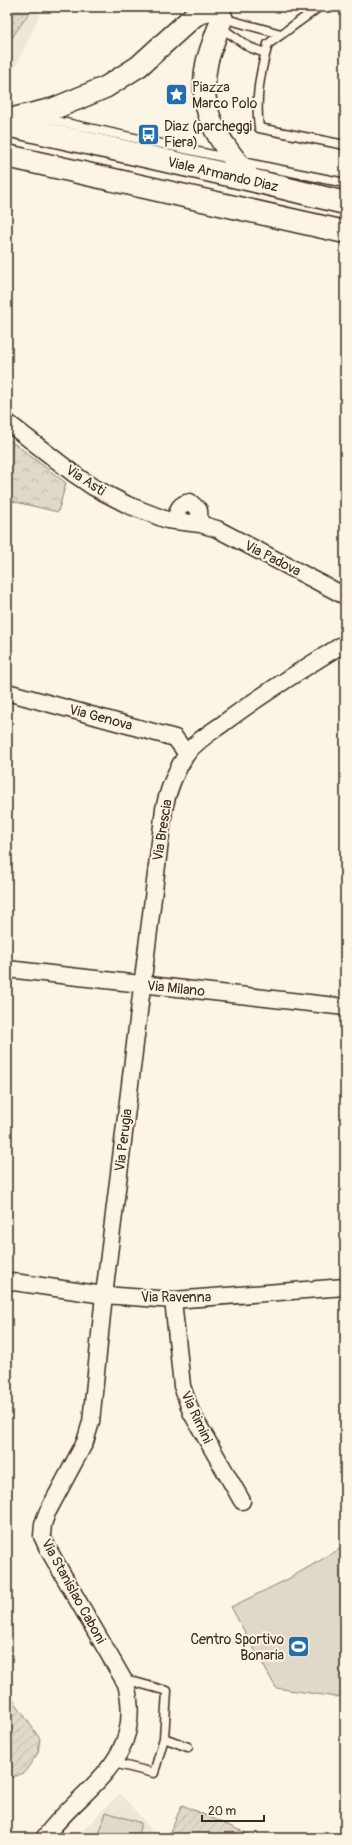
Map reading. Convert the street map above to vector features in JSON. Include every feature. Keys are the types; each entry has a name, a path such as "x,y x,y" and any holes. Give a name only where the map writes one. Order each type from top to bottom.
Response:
{"main road":[{"name":"Viale Armando Diaz","path":"7,125 251,180 345,203"},
{"name":"Viale Armando Diaz","path":"7,156 345,232"}],"street":[{"path":"7,120 53,109 106,87 139,66 194,16 218,15 208,62 204,91 209,119 224,147 251,180"},
{"name":"Via Asti","path":"7,422 93,486 148,513 175,521"},
{"name":"Via Padova","path":"175,521 200,524 217,529 345,596"},
{"name":"Via Brescia","path":"142,984 164,809 168,790 187,754 199,741 257,698 345,643"},
{"name":"Via Genova","path":"7,692 175,738 187,754"},
{"name":"Via Milano","path":"7,969 345,1007"},
{"name":"Via Perugia","path":"104,1295 142,984"},
{"name":"Via Ravenna","path":"7,1281 104,1295 174,1300 345,1287"},
{"name":"Via Stanislao Caboni","path":"44,1838 55,1822 114,1763 122,1748 127,1732 130,1699 122,1678 55,1563 42,1536 43,1524 47,1513 85,1442 91,1422 104,1295"},
{"name":"Via Rimini","path":"174,1300 182,1386 191,1412 242,1501"}],"lane":[{"path":"319,7 268,44 259,79 257,101 259,128 345,145"},
{"path":"218,15 281,34"},
{"path":"218,15 249,47 265,53"},
{"name":"Viale Armando Diaz","path":"7,110 345,183"},
{"path":"114,1763 154,1773 164,1738 167,1691 122,1678"},
{"path":"164,1738 188,1747"}],"shaded area":[{"path":"7,7 43,7 7,86"},
{"path":"120,1793 159,1838 75,1838"}],"green space":[{"path":"7,7 33,7 7,45"},
{"path":"7,438 66,483 58,512 7,500"},
{"name":"Centro Sportivo Bonaria","path":"345,1546 345,1694 336,1697 276,1688 231,1607 288,1579"},
{"path":"7,1690 40,1739 38,1753 24,1773 7,1779"},
{"path":"182,1805 257,1838 167,1838"},
{"path":"106,1812 141,1823 137,1838 98,1838"}],"place":[{"name":"Piazza Marco Polo","path":"176,95"},
{"name":"Diaz (parcheggi Fiera)","path":"148,134"},
{"name":"Centro Sportivo Bonaria","path":"299,1647"}]}
